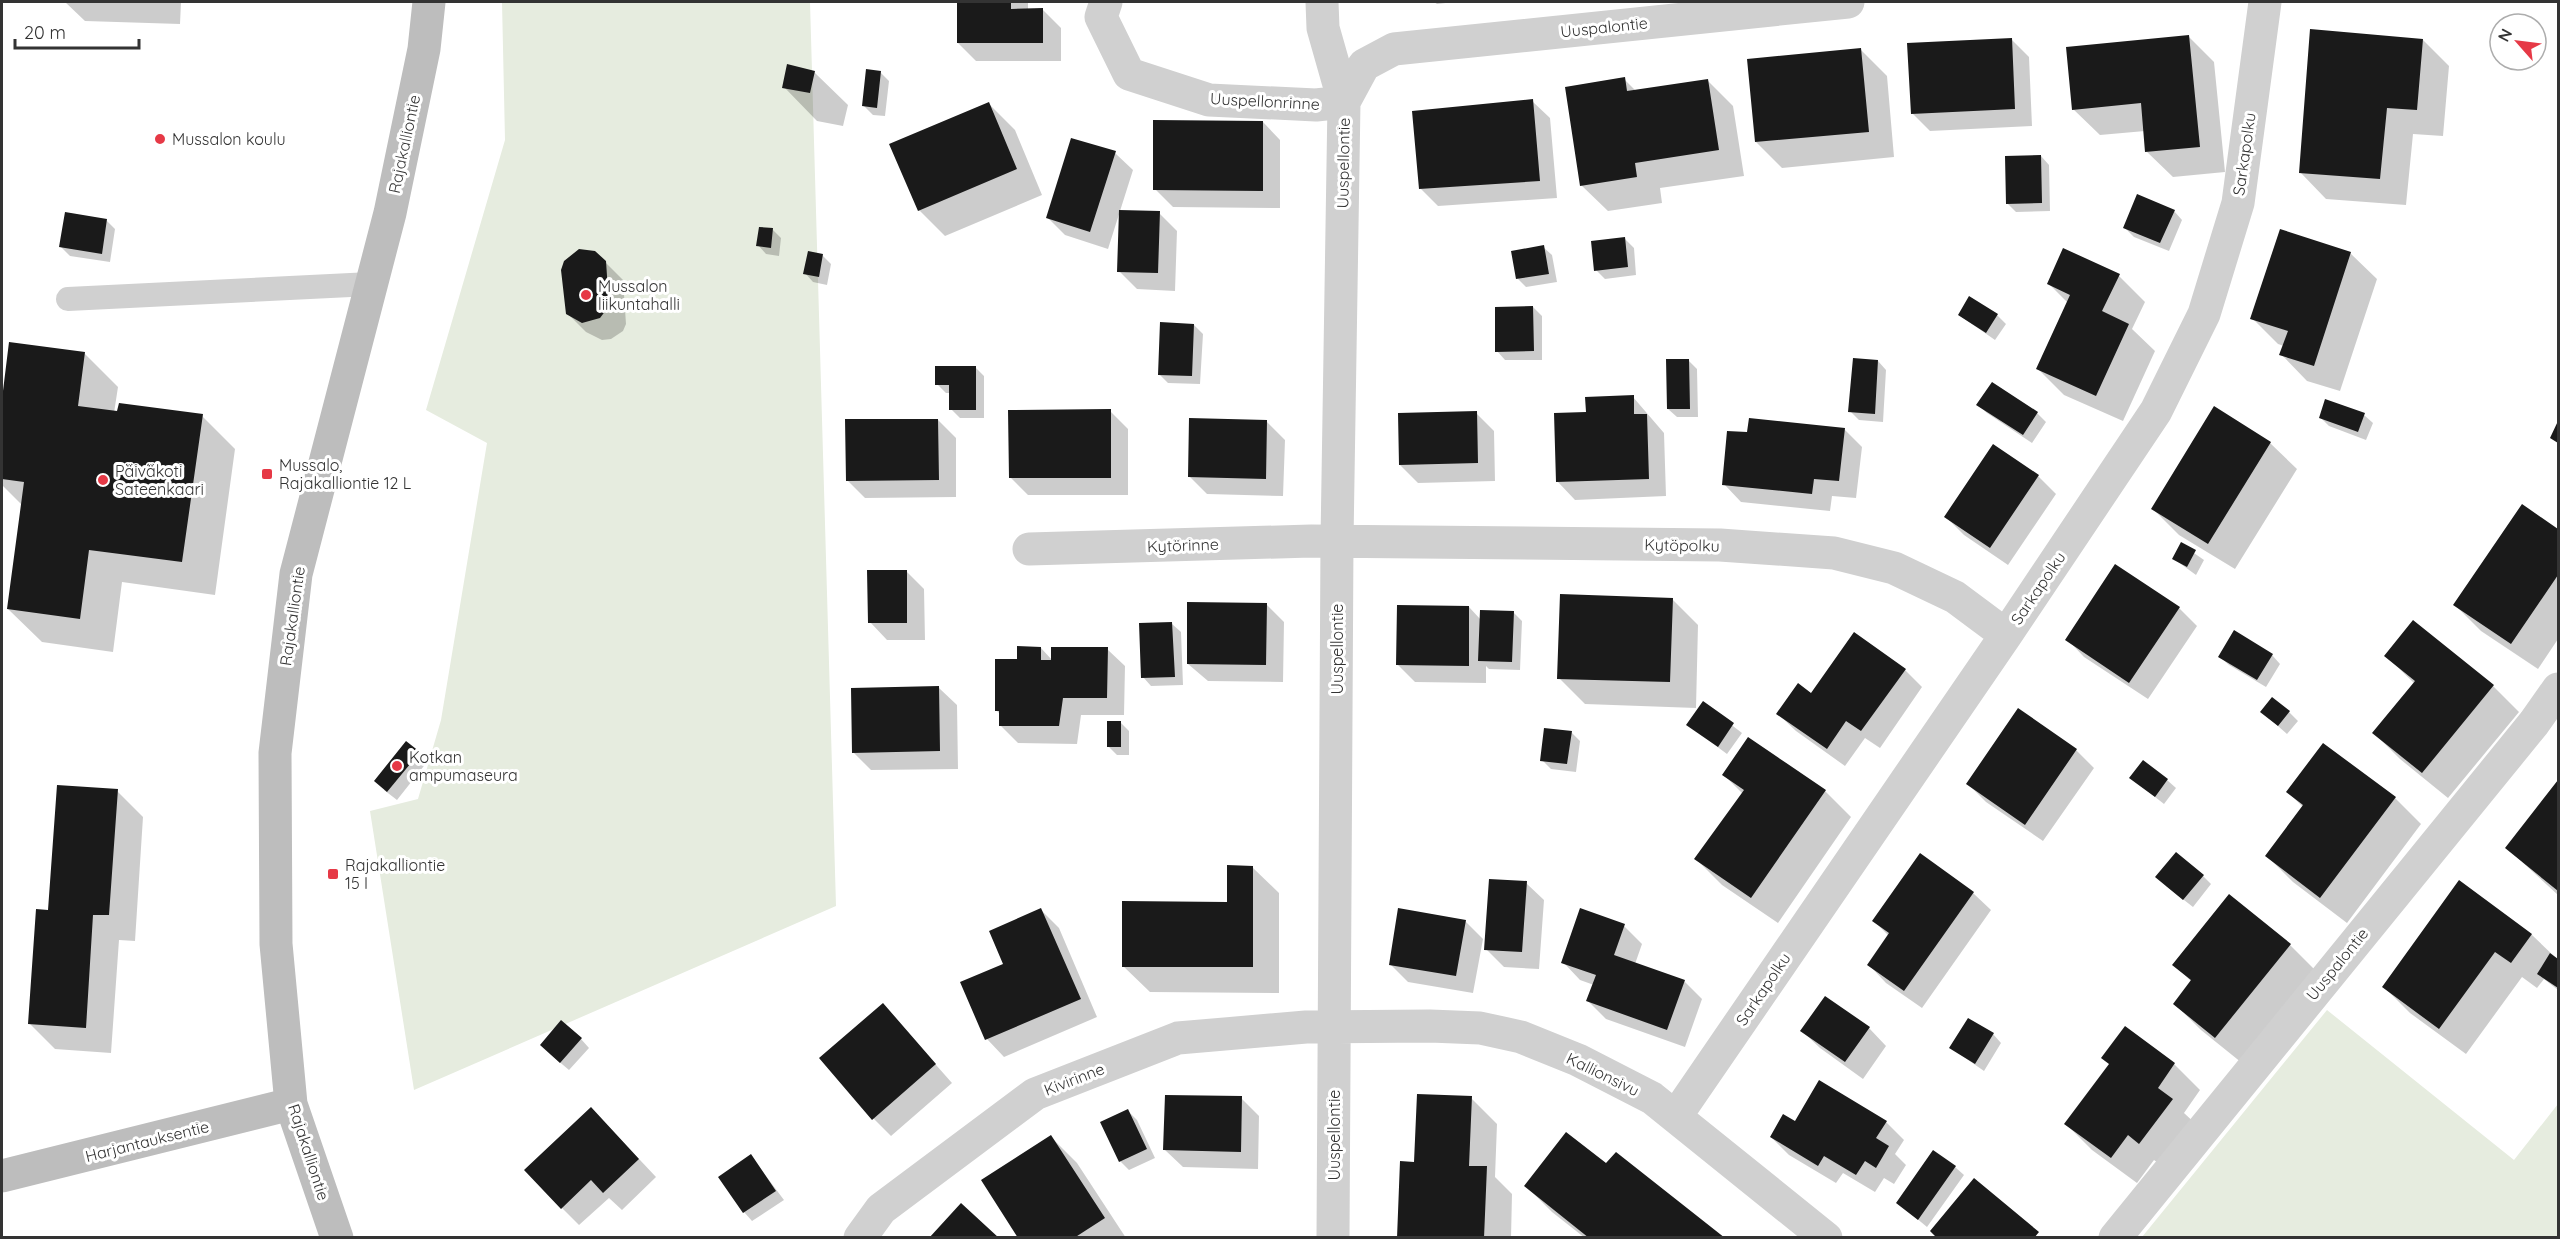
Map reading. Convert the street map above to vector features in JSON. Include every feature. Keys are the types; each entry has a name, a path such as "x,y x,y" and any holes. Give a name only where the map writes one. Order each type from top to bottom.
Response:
{"street":[{"name":"Rajakalliontie","path":"337,1238 291,1104 276,944 275,753 296,574 390,213 424,49 429,2"},
{"name":"Uuspellonrinne","path":"1107,2 1101,17 1129,74 1209,100 1316,105 1344,102 1323,28 1322,2"},
{"name":"Uuspalontie","path":"1364,65 1394,49 1848,2"},
{"name":"Sarkapolku","path":"1676,1116 2156,411 2204,314 2238,203 2265,2"},
{"name":"Uuspellontie","path":"1333,1238 1337,541 1344,102 1364,65"},
{"name":"Kytöpolku","path":"1337,541 1720,545 1834,553 1894,568 1955,597 2006,634"},
{"name":"Kytörinne","path":"1029,549 1337,541"},
{"name":"Uuspalontie","path":"2115,1238 2534,723 2559,689"},
{"name":"Kivirinne","path":"860,1238 881,1209 1035,1094 1178,1038 1306,1027 1335,1027"},
{"name":"Kallionsivu","path":"1335,1027 1480,1028 1521,1037 1578,1060 1652,1098 1826,1238"},
{"name":"Harjantauksentie","path":"2,1176 291,1104"}],"lane":[{"path":"68,299 371,284"}],"shaded area":[{"path":"502,2 810,2 836,906 414,1090 370,811 418,799 441,720 487,443 426,410 505,140"},
{"path":"2327,1010 2514,1160 2558,1104 2558,1237 2142,1237"}],"building":[{"path":"957,2 1011,2 1011,9 1043,8 1043,43 957,43"},
{"path":"2310,29 2423,39 2417,110 2387,108 2380,179 2299,173"},
{"path":"2189,35 2200,147 2145,152 2141,103 2072,110 2066,47"},
{"path":"2012,38 2015,109 1911,114 1907,43"},
{"path":"1861,48 1869,132 1755,142 1747,59"},
{"path":"787,64 815,71 810,93 782,88"},
{"path":"866,69 881,71 877,108 862,106"},
{"path":"1625,77 1627,91 1708,79 1719,150 1635,163 1637,177 1580,186 1565,87"},
{"path":"1533,99 1540,181 1419,189 1412,111"},
{"path":"989,102 1017,169 918,211 889,144"},
{"path":"1153,120 1263,121 1263,191 1153,190"},
{"path":"1071,138 1116,151 1090,232 1046,218"},
{"path":"2041,155 2042,203 2006,204 2005,156"},
{"path":"2137,194 2175,210 2160,243 2123,228"},
{"path":"1119,210 1160,211 1158,273 1117,272"},
{"path":"65,212 107,219 102,254 59,247"},
{"path":"759,227 773,228 771,248 756,246"},
{"path":"2280,229 2351,252 2314,366 2279,355 2288,331 2250,319"},
{"path":"1625,237 1628,267 1594,271 1591,241"},
{"path":"1544,245 1549,274 1516,279 1511,251"},
{"path":"2063,248 2120,274 2102,311 2129,324 2096,396 2036,369 2070,295 2047,284"},
{"name":"Mussalon liikuntahalli","path":"579,249 595,251 606,261 609,306 600,318 582,323 566,314 561,270 564,261"},
{"path":"808,251 823,254 819,277 803,274"},
{"path":"1969,296 1998,314 1986,333 1958,315"},
{"path":"1533,306 1534,351 1495,352 1495,307"},
{"path":"1160,322 1194,324 1192,376 1158,375"},
{"name":"Päiväkoti Sateenkaari","path":"9,342 85,352 78,406 117,411 119,403 203,414 182,562 89,550 80,619 7,609 24,482 2,479 2,399"},
{"path":"1853,358 1878,360 1875,414 1848,412"},
{"path":"1666,359 1689,359 1690,409 1667,409"},
{"path":"935,366 976,366 976,410 949,410 949,385 935,385"},
{"path":"1992,382 2038,412 2023,435 1976,405"},
{"path":"1634,395 1634,414 1647,414 1649,479 1556,482 1554,413 1586,412 1585,397"},
{"path":"2325,399 2365,413 2358,432 2319,418"},
{"path":"2214,406 2271,442 2208,544 2151,509"},
{"path":"1111,409 1111,478 1009,478 1008,410"},
{"path":"1477,411 1478,463 1399,465 1398,413"},
{"path":"1189,418 1267,420 1266,479 1188,477"},
{"path":"1749,418 1845,428 1839,481 1814,479 1812,494 1722,485 1727,431 1747,432"},
{"path":"845,419 938,419 939,480 846,481"},
{"path":"2558,421 2558,443 2550,438"},
{"path":"1993,444 2039,475 1990,548 1944,517"},
{"path":"2522,504 2558,529 2558,575 2511,644 2453,605"},
{"path":"2181,542 2196,550 2187,567 2172,559"},
{"path":"2115,564 2180,607 2129,683 2065,640"},
{"path":"867,570 907,570 907,623 868,623"},
{"path":"1560,594 1673,598 1670,682 1557,679"},
{"path":"1187,602 1267,603 1266,665 1187,664"},
{"path":"1397,605 1469,606 1469,666 1396,665"},
{"path":"1480,610 1514,611 1512,662 1478,661"},
{"path":"2413,620 2494,685 2422,773 2372,733 2415,681 2384,656"},
{"path":"1172,622 1175,677 1141,678 1139,623"},
{"path":"2234,630 2273,654 2257,680 2218,657"},
{"path":"1854,632 1906,669 1861,731 1846,721 1827,749 1776,714 1798,683 1811,693"},
{"path":"1017,646 1041,647 1041,660 1051,660 1051,647 1108,647 1107,698 1063,698 1059,726 999,726 999,711 995,711 995,659 1017,659"},
{"path":"939,686 940,751 852,753 851,688"},
{"path":"2272,697 2290,711 2278,726 2260,712"},
{"path":"1703,701 1734,723 1718,747 1686,725"},
{"path":"2018,708 2077,749 2025,825 1966,784"},
{"path":"1107,721 1121,721 1121,747 1107,747"},
{"path":"1544,728 1572,731 1567,764 1540,761"},
{"path":"1748,737 1826,790 1751,898 1694,859 1744,790 1722,775"},
{"path":"406,741 420,752 387,792 374,781"},
{"path":"2323,743 2396,797 2320,898 2265,856 2303,805 2286,792"},
{"path":"2143,760 2168,779 2155,797 2129,778"},
{"path":"2558,780 2558,891 2505,848"},
{"path":"57,785 118,789 109,915 93,915 86,1028 28,1024 36,909 48,910"},
{"path":"2176,852 2204,875 2183,900 2155,877"},
{"path":"1920,853 1974,892 1904,991 1867,965 1889,933 1872,921"},
{"path":"1227,865 1253,866 1253,967 1122,967 1122,901 1227,902"},
{"path":"1489,879 1527,881 1522,952 1484,950"},
{"path":"2459,880 2532,934 2511,963 2495,952 2439,1029 2382,987"},
{"path":"2229,894 2291,944 2215,1038 2173,1004 2191,980 2172,965"},
{"path":"1041,908 1081,999 985,1040 960,982 1003,964 989,931"},
{"path":"1398,908 1466,920 1456,976 1389,965"},
{"path":"1580,908 1625,924 1614,955 1685,980 1667,1030 1586,1001 1596,975 1561,963"},
{"path":"2550,953 2558,959 2558,988 2537,974"},
{"path":"1825,996 1870,1027 1845,1062 1800,1031"},
{"path":"883,1003 936,1064 872,1120 819,1058"},
{"path":"1968,1018 1994,1033 1975,1064 1949,1048"},
{"path":"561,1020 582,1038 560,1063 540,1045"},
{"path":"2125,1026 2175,1063 2158,1088 2173,1099 2139,1144 2128,1135 2111,1158 2064,1124 2109,1064 2101,1058"},
{"path":"1819,1080 1887,1121 1876,1138 1889,1146 1876,1168 1865,1161 1856,1175 1824,1156 1818,1166 1770,1137 1783,1114 1795,1121"},
{"path":"1417,1094 1472,1096 1469,1166 1487,1166 1484,1238 1397,1238 1400,1161 1414,1162"},
{"path":"1165,1095 1242,1096 1241,1152 1163,1150"},
{"path":"591,1107 639,1159 603,1193 591,1180 561,1209 524,1170"},
{"path":"1128,1109 1147,1149 1119,1162 1100,1122"},
{"path":"1566,1132 1606,1163 1616,1152 1725,1238 1589,1238 1524,1186"},
{"path":"1051,1135 1105,1218 1074,1238 1018,1238 981,1180"},
{"path":"1933,1150 1956,1166 1918,1220 1896,1203"},
{"path":"751,1154 776,1191 743,1213 718,1177"},
{"path":"1974,1178 2039,1232 2034,1238 1937,1238 1930,1231"},
{"path":"961,1203 999,1238 929,1238"}],"place":[{"name":"Mussalon koulu","path":"160,139"},
{"name":"Mussalon liikuntahalli","path":"586,295"},
{"name":"Mussalo, Rajakalliontie 12 L","path":"267,474"},
{"name":"Päiväkoti Sateenkaari","path":"103,480"},
{"name":"Kotkan ampumaseura","path":"397,766"},
{"name":"Rajakalliontie 15 I","path":"333,874"}]}
